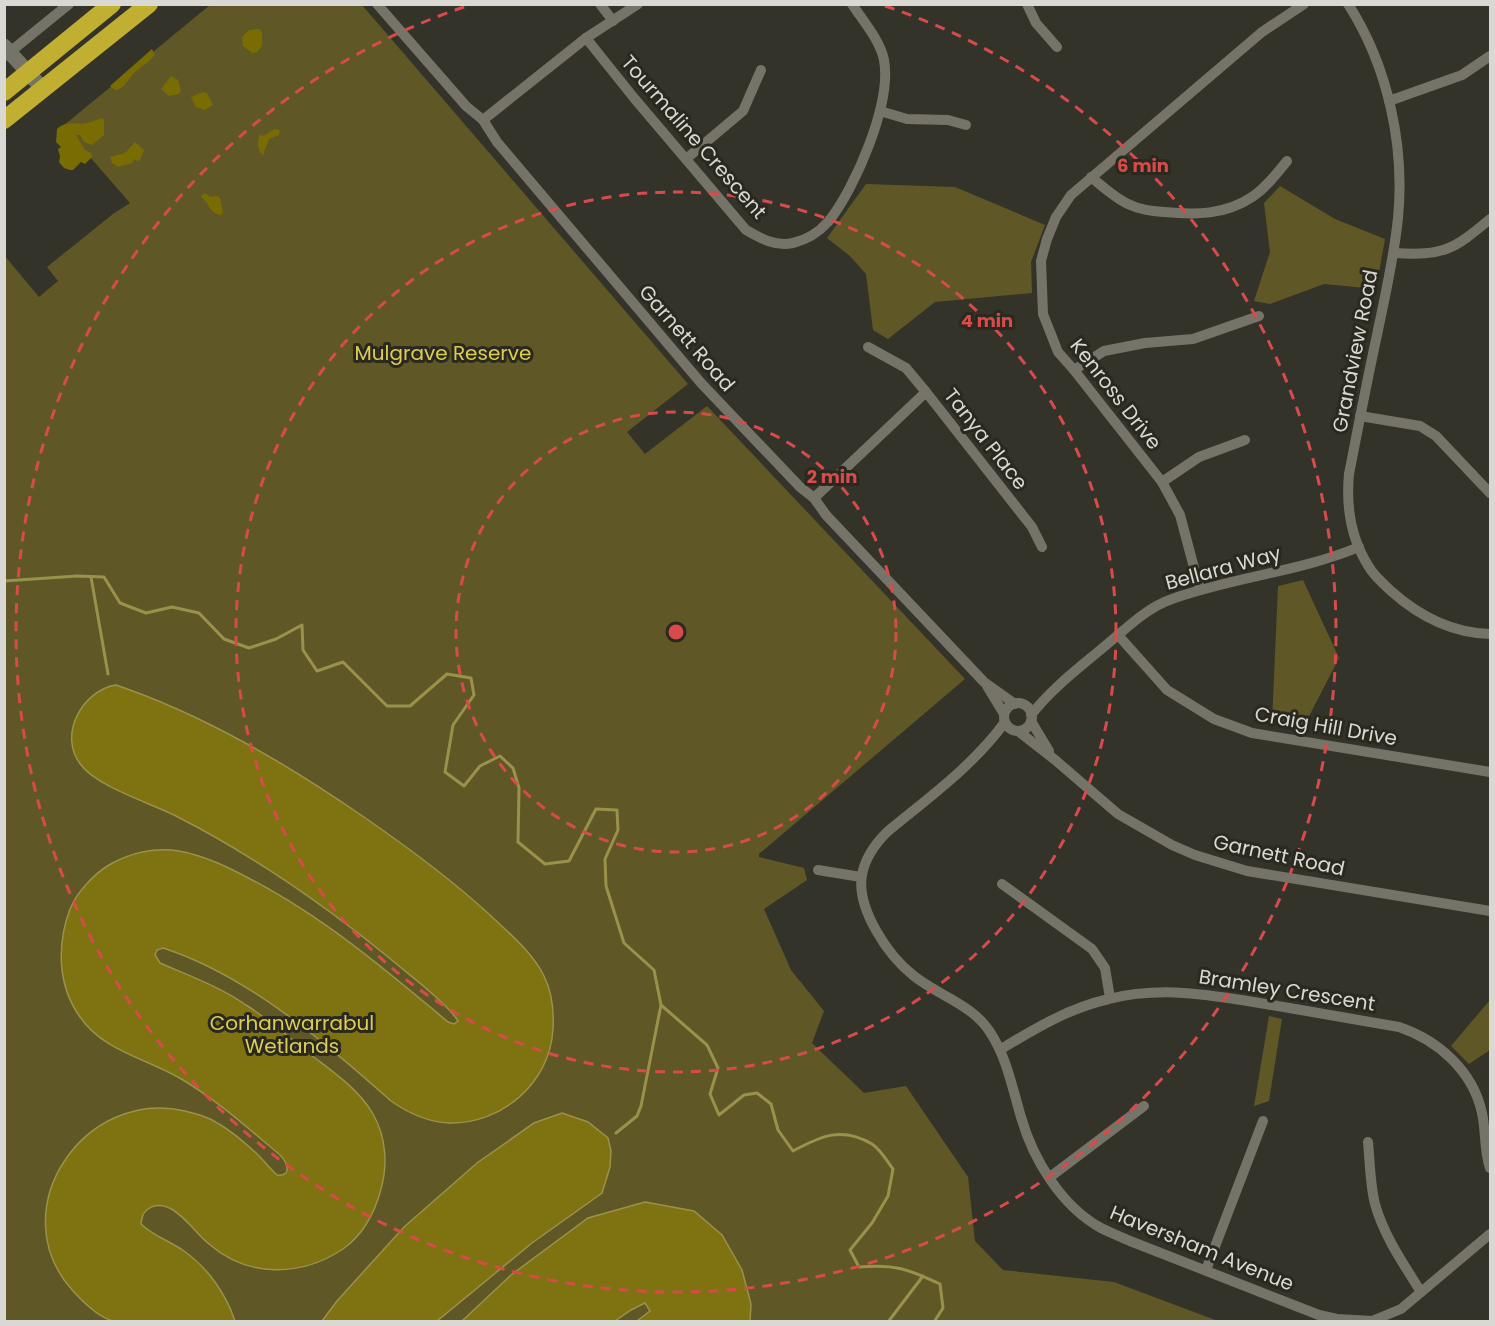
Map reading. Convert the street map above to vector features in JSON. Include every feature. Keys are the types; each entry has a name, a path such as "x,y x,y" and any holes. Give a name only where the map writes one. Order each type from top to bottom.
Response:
{"highway":[{"path":"4,92 112,4"},
{"path":"4,120 148,4"}],"street":[{"path":"43,89 6,51 69,4"},
{"name":"Garnett Road","path":"377,4 466,106 483,120 497,142 701,383 800,487 814,498 826,515 984,682 1010,724 1118,814 1172,845 1247,871 1491,911"},
{"path":"600,4 613,21"},
{"path":"483,120 586,38 638,4"},
{"name":"Tourmaline Crescent","path":"586,38 746,230 762,240 778,244 793,243 813,235 827,222 857,176 880,111 885,80 884,59 875,39 852,4"},
{"path":"1027,4 1036,23 1057,47"},
{"name":"Kenross Drive","path":"1200,590 1180,515 1162,482 1058,352 1043,315 1041,261 1056,217 1071,195 1262,32 1304,4"},
{"name":"Grandview Road","path":"1348,4 1372,50 1389,101 1399,174 1399,215 1394,253 1360,416 1348,487 1350,519 1357,544 1370,569 1411,608 1447,626 1491,634"},
{"path":"1389,101 1462,75 1491,56"},
{"path":"686,159 742,111 761,70"},
{"path":"880,111 907,119 948,120 966,125"},
{"path":"1091,177 1128,204 1145,210 1193,215 1212,213 1253,197 1287,161"},
{"path":"1394,253 1416,255 1441,252 1464,241 1491,219"},
{"path":"1074,370 1104,351 1145,343 1193,339 1259,316"},
{"path":"868,347 906,368 926,392"},
{"name":"Tanya Place","path":"814,498 926,392 1032,527 1042,547"},
{"path":"1360,416 1420,426 1436,436 1491,493"},
{"path":"1162,482 1199,457 1245,440"},
{"name":"Bellara Way","path":"1031,718 1047,694 1149,610 1200,590 1311,564 1357,544"},
{"name":"Craig Hill Drive","path":"1118,635 1167,690 1215,719 1242,730 1491,771"},
{"name":"Garnett Road","path":"984,682 1019,704"},
{"name":"Bellara Way","path":"1019,704 1047,694"},
{"path":"1019,704 1029,711 1031,718 1026,728 1010,724 1008,708 1019,704"},
{"name":"Garnett Road","path":"1031,718 1054,759"},
{"path":"818,870 861,877 869,856 887,832 962,770 1010,724"},
{"name":"Haversham Avenue","path":"861,877 865,905 881,941 914,977 972,1011 984,1022 1001,1049 1021,1119 1037,1159 1071,1204 1100,1228 1319,1314 1337,1319 1372,1321 1401,1309 1491,1234"},
{"path":"1002,884 1092,949 1105,968 1110,998"},
{"name":"Bramley Crescent","path":"1001,1049 1072,1010 1110,998 1164,992 1188,992 1399,1027 1415,1032 1444,1051 1467,1079 1482,1112 1491,1168"},
{"path":"1050,1177 1144,1106"},
{"path":"1206,1270 1263,1121"},
{"path":"1368,1142 1375,1202 1384,1229 1421,1292"}],"green space":[{"path":"210,5 362,5 688,384 627,432 645,454 707,406 965,679 759,854 759,857 804,868 807,880 764,909 791,970 824,1011 812,1043 864,1093 906,1086 968,1177 975,1241 1003,1270 1114,1282 1218,1321 5,1321 4,255 39,297 58,281 47,267 130,203 63,126"},
{"path":"866,184 955,187 1045,225 1031,262 1032,293 935,302 888,339 873,330 866,274 850,256 827,238"},
{"path":"1280,186 1335,219 1385,239 1376,289 1324,284 1270,304 1254,301 1270,252 1264,203"},
{"path":"1303,580 1339,658 1304,726 1272,723 1278,586"},
{"path":"1490,1000 1490,1050 1469,1064 1451,1046"},
{"path":"1269,1016 1282,1019 1269,1101 1254,1106"}],"shaded area":[{"path":"260,29 262,46 257,52 252,53 243,46 242,37 249,30"},
{"path":"152,49 155,55 133,74 124,86 116,90 110,86"},
{"path":"171,76 178,80 181,90 179,94 169,96 161,89"},
{"path":"203,92 207,93 213,105 205,110 196,107 191,97"},
{"path":"103,118 104,135 92,145 84,142 80,135 76,135 92,157 85,164 81,162 73,170 63,167 59,162 58,149 61,147 56,142 57,129 68,124 87,123"},
{"path":"275,129 280,130 279,135 269,139 263,155 258,145 260,134 263,136"},
{"path":"135,142 144,150 140,160 134,159 132,163 118,167 112,163 110,157 125,153"},
{"path":"204,193 220,198 223,213 216,214 211,210 201,197"},
{"path":"116,685 181,711 243,742 303,777 395,838 459,888 520,943 539,967 551,995 553,1029 550,1049 533,1083 520,1097 504,1108 469,1121 449,1123 418,1116 391,1101 312,1034 255,993 225,975 163,948 157,950 155,955 160,963 226,993 255,1011 339,1077 368,1106 383,1141 385,1160 383,1180 379,1198 368,1222 357,1237 343,1249 310,1265 275,1270 240,1263 209,1244 173,1210 157,1206 144,1213 141,1224 184,1251 201,1265 221,1291 235,1321 124,1323 107,1319 96,1313 73,1291 53,1259 46,1226 50,1193 64,1162 86,1136 115,1118 148,1109 185,1111 198,1115 233,1133 277,1175 285,1174 287,1171 285,1161 280,1155 209,1097 170,1073 101,1039 80,1017 72,1005 63,978 61,950 70,909 81,890 109,865 143,852 170,850 208,859 254,881 306,912 355,947 448,1022 454,1024 458,1021 418,982 295,887 207,832 125,794 89,773 74,753 73,728 77,716 93,695"},
{"path":"562,1113 588,1122 608,1138 611,1151 610,1167 602,1193 532,1243 437,1321 322,1321 337,1301 404,1227 477,1163 534,1123"},
{"path":"645,1202 694,1211 722,1235 742,1270 751,1304 750,1321 637,1321 650,1311 645,1303 615,1321 462,1321 511,1275 588,1218"}],"waterway":[{"path":"4,581 77,576 104,577 120,603 146,613 172,607 199,613 224,639 249,648 276,639 302,625 303,650 317,671 343,662 387,706 410,706 447,674 471,678 474,695 453,725 445,772 464,786 480,766 500,756 513,768 519,788 518,842 545,864 569,861 596,809 617,810 618,830 605,859 606,886 624,943 654,970 661,1005 707,1045 718,1068 710,1094 719,1115 744,1095 757,1093 771,1104 778,1130 793,1151 822,1137 841,1134 861,1139 878,1149 893,1169 888,1196 872,1223 850,1250 859,1267 892,1267 940,1284 943,1308 934,1322"},
{"path":"91,577 108,674"},
{"path":"616,1133 637,1116 641,1106 661,1005"},
{"path":"888,1322 923,1276"}],"park label":[{"name":"Mulgrave Reserve","path":"443,353"},
{"name":"Corhanwarrabul Wetlands","path":"292,1034"}]}
